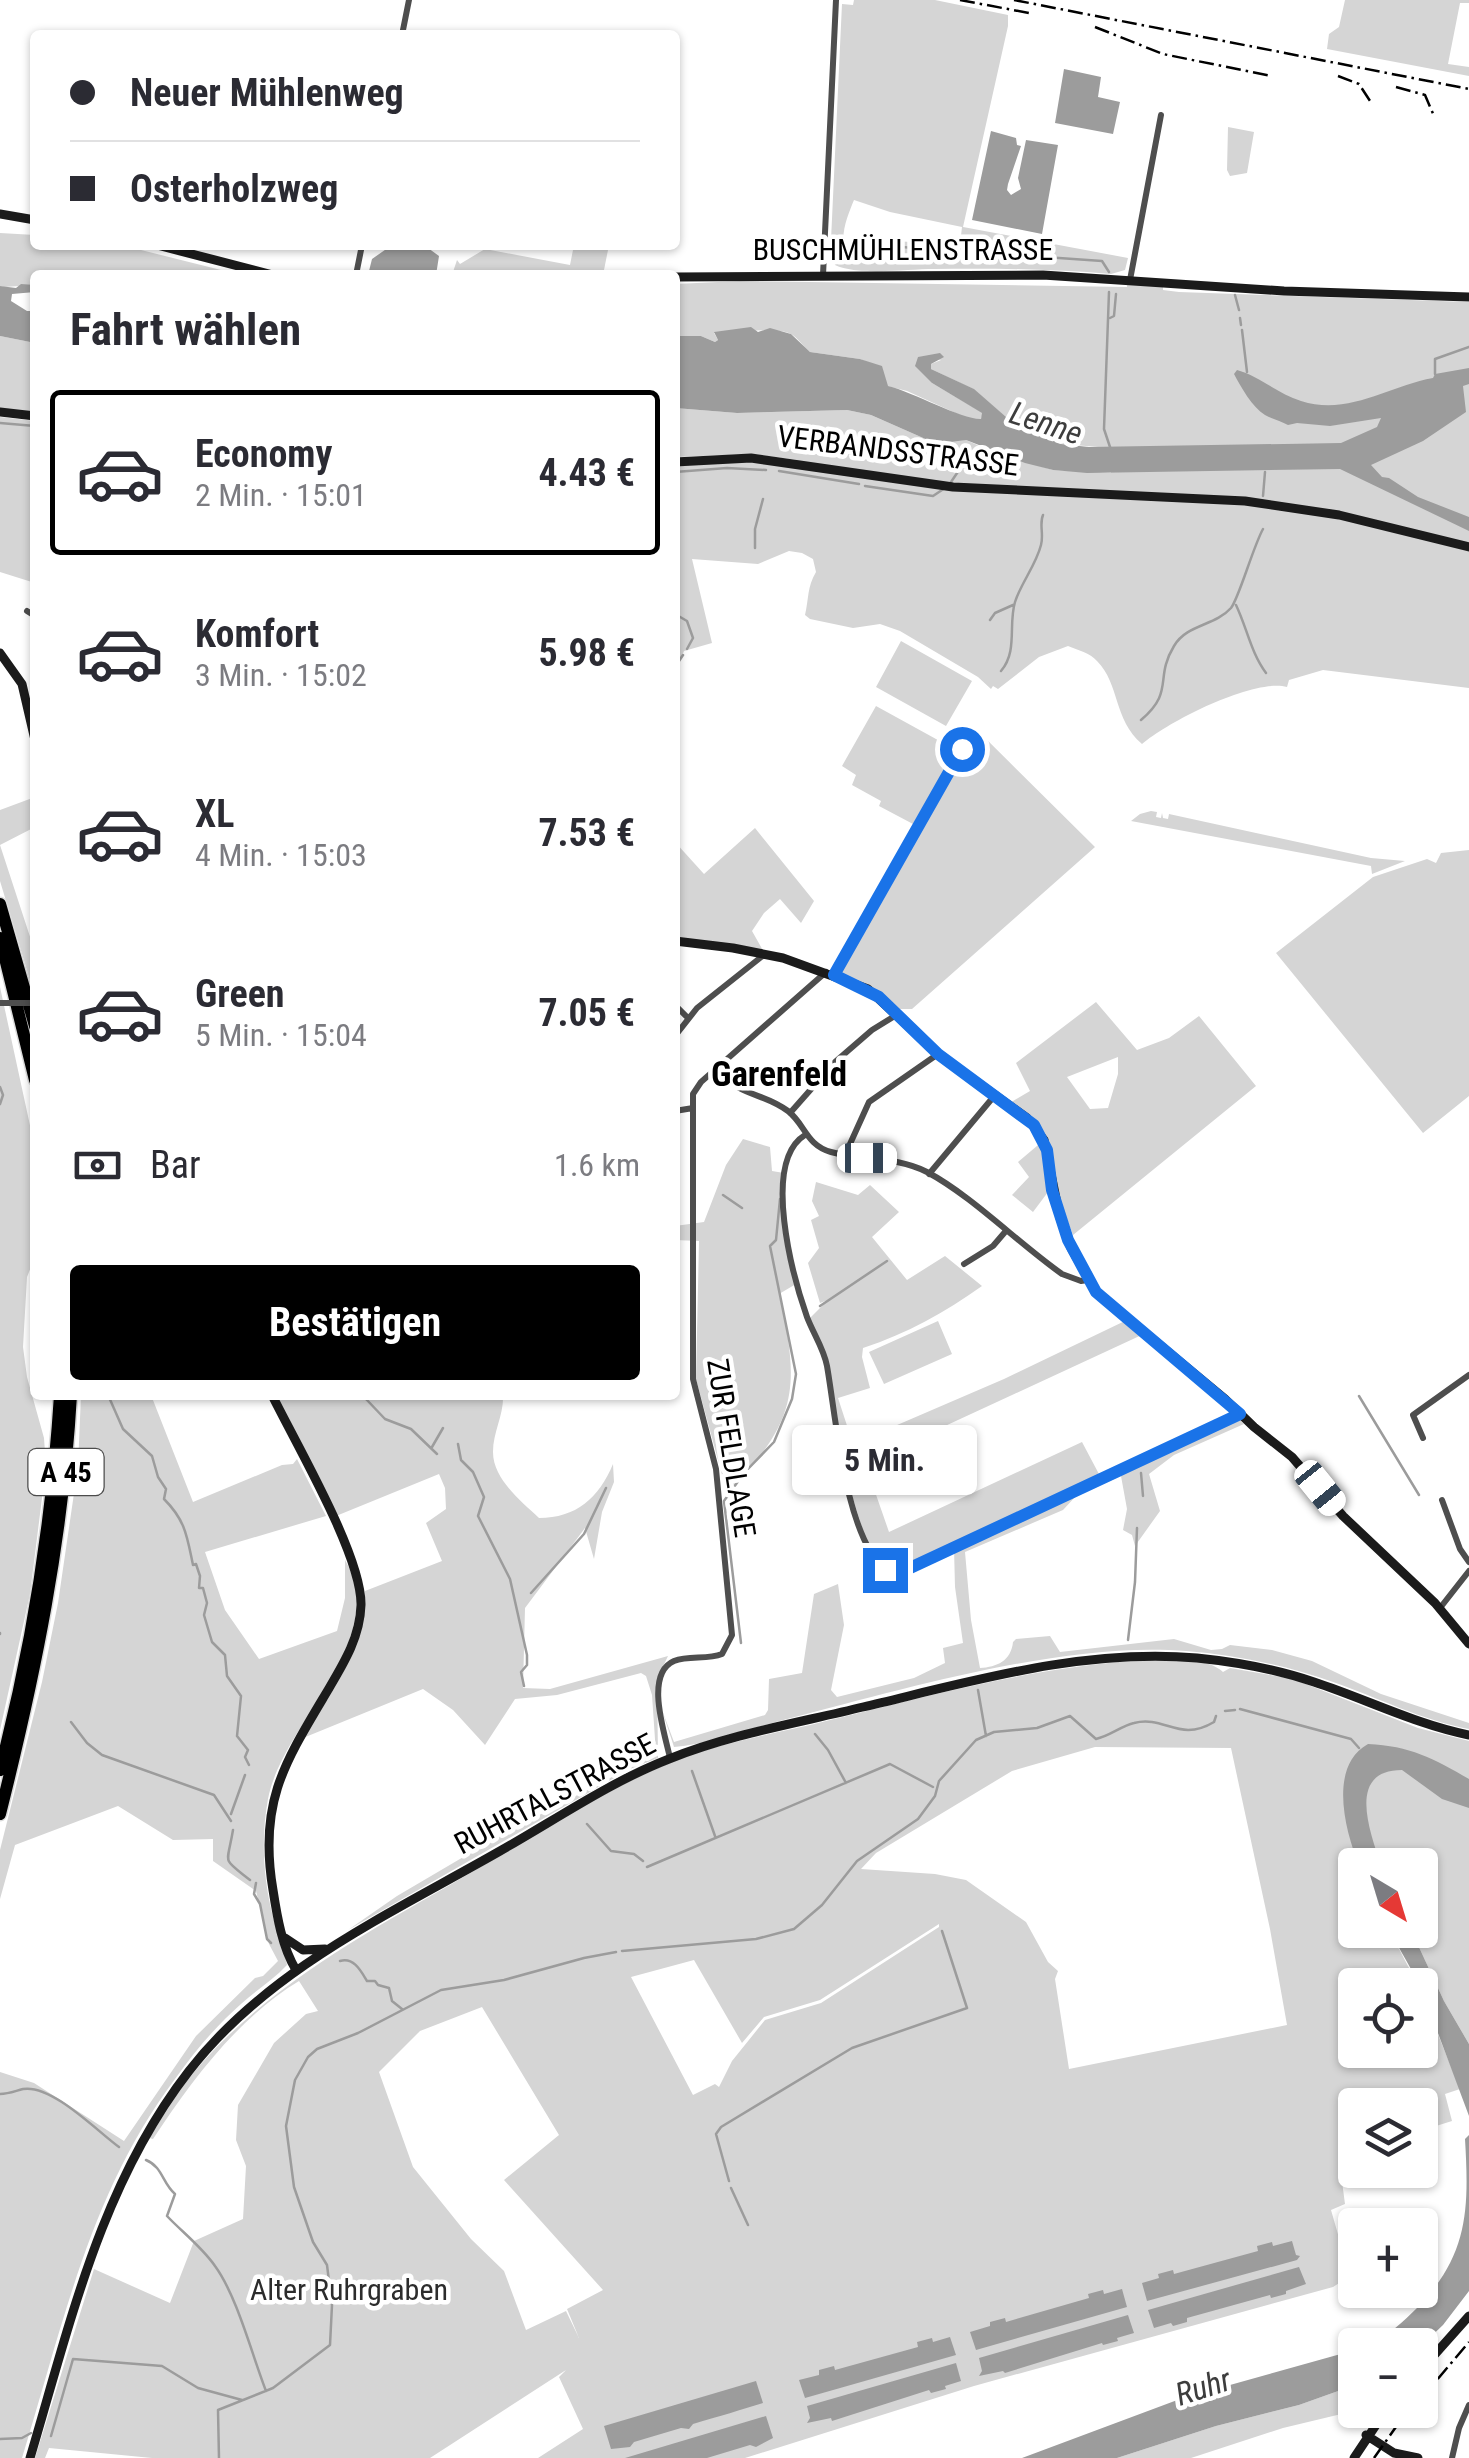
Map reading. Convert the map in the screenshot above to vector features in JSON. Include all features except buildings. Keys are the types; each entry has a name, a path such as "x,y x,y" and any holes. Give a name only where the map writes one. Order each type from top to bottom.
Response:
{"highway":[{"path":"0,904 30,1009"},
{"path":"0,938 30,1060"},
{"name":"A 45","path":"0,1770 31,1634 53,1497 60,1400"},
{"name":"A 45","path":"0,1814 46,1620 64,1497 71,1400"}],"main road":[{"path":"0,214 30,219"},
{"path":"176,250 254,270"},
{"name":"BUSCHMÜHLENSTRASSE","path":"680,277 1043,276 1469,297"},
{"path":"0,412 30,415"},
{"name":"VERBANDSSTRASSE","path":"680,461 778,460 953,488 1256,502 1340,516 1469,547"},
{"path":"0,654 18,676 30,701"},
{"path":"680,942 765,954 868,989 938,1054 1027,1118 1040,1132 1060,1218 1096,1292 1292,1456 1350,1522 1440,1608 1469,1644"},
{"path":"274,1400 344,1542 360,1594 359,1621 351,1649 286,1761 270,1818 269,1864 288,1942 300,1968"},
{"name":"RUHRTALSTRASSE","path":"30,2458 112,2200 140,2144 202,2054 238,2017 328,1949 670,1758 726,1740 982,1679 1124,1657 1196,1658 1261,1668 1314,1682 1423,1724 1469,1736"},
{"path":"288,1942 311,1951 328,1949"},
{"path":"1438,2351 1469,2316"},
{"path":"1354,2458 1372,2428"},
{"path":"1366,2435 1394,2452 1418,2458"}],"street":[{"path":"403,30 409,0"},
{"path":"823,275 836,0"},
{"path":"1130,280 1162,115"},
{"path":"680,1109 692,1108 695,1089 830,973 968,737"},
{"path":"680,1029 688,1018 765,954"},
{"path":"0,1004 30,1003"},
{"path":"680,1010 688,1018"},
{"path":"790,1113 835,1062 872,1030 898,1014"},
{"path":"845,1155 869,1102 938,1054"},
{"path":"716,1069 737,1089 790,1113 805,1135 828,1152 888,1158 929,1174 950,1186 1062,1274 1081,1282 1087,1280"},
{"path":"929,1174 995,1095"},
{"name":"ZUR FELDLAGE","path":"670,1758 658,1694 660,1675 675,1660 722,1654 732,1635 716,1468 693,1379 696,1240 692,1108"},
{"path":"805,1135 793,1145 786,1163 782,1202 796,1284 824,1357 834,1428 848,1484 866,1540 885,1570 910,1568 1240,1414"},
{"path":"964,1264 993,1246 1005,1232"},
{"path":"1424,1438 1413,1415 1469,1376"},
{"path":"1442,1500 1460,1549 1469,1562"},
{"path":"1440,1608 1469,1571"},
{"path":"1452,2458 1469,2406"}],"green space":[{"path":"854,0 935,0 1008,15 963,227 1128,258 1125,270 1111,274 1000,269 870,271 835,265 831,240 842,4 853,5","holes":["854,200 962,227 960,244 890,241 887,258 849,256 843,236"]},
{"path":"1345,0 1469,0 1460,3 1448,64 1469,67 1469,76 1327,49 1329,34 1339,27"},
{"path":"1228,127 1254,132 1247,173 1230,176 1227,170"},
{"path":"0,233 30,235 30,250 141,250 221,270 30,270 30,285 0,286"},
{"path":"483,250 570,265 573,250 608,250 604,270 454,270 457,260 460,264"},
{"path":"680,284 1127,284 1163,286 1163,290 1179,292 1469,302 1469,688 1323,670 1289,680 1287,687 1272,686 1234,695 1171,724 1142,744 1126,724 1104,670 1087,654 1068,646 1039,657 998,689 991,689 978,677 900,631 880,624 853,628 810,619 805,615 816,572 813,559 789,551 758,564 692,559 712,643 684,651 680,660 680,465 748,461 795,466 797,460 753,454 680,457 680,408 737,413 847,410 871,415 930,441 966,440 1053,470 1111,473 1111,448 1061,444 1013,423 973,389 931,369 931,364 941,360 929,357 932,383 983,413 981,419 971,420 887,386 870,363 860,359 810,352 784,332 714,333 718,340 715,342 701,336 680,336"},
{"path":"0,336 30,342 30,412 0,408"},
{"path":"0,417 30,420 30,581 0,572"},
{"path":"901,641 972,681 946,726 876,687"},
{"path":"876,706 956,750 913,824 879,806 881,801 852,785 856,775 842,766"},
{"path":"976,729 1095,847 912,1009 898,1009 869,985 839,973 838,969"},
{"path":"30,799 30,830 0,845 0,810"},
{"path":"1151,811 1161,818 1162,813 1168,819 1169,814 1371,858 1405,861 1372,874 1371,866 1131,821"},
{"path":"755,828 814,901 801,923 780,899 764,913 752,931 765,954 680,942 680,848 704,874"},
{"path":"0,845 30,937 30,980 0,881"},
{"path":"1469,850 1469,1096 1423,1133 1276,953 1373,877 1427,859 1436,863 1441,853"},
{"path":"0,987 30,1125 30,1270 23,1347 30,1400 33,1400 44,1438 46,1466 30,1594 0,1730"},
{"path":"1096,1002 1137,1050 1169,1038 1199,1016 1256,1086 1073,1235 1056,1190 1048,1192 1033,1212 1012,1195 1029,1177 1018,1162 1044,1140 1008,1104 1030,1091 1016,1063","holes":["1118,1057 1118,1074 1108,1108 1090,1109 1067,1077"]},
{"path":"743,1139 770,1147 772,1171 784,1173 782,1202 796,1284 779,1294 790,1355 788,1402 768,1445 727,1493 696,1379 699,1241 680,1240 680,1225 704,1222 726,1165"},
{"path":"816,1182 858,1195 870,1185 899,1212 872,1237 907,1280 945,1256 982,1286 925,1322 863,1348 870,1388 838,1398 853,1444 1004,1379 1129,1319 1146,1333 865,1463 889,1532 1082,1442 1100,1476 1232,1412 1244,1424 1174,1455 1149,1474 1160,1511 1135,1546 1132,1535 1123,1530 1127,1509 1121,1476 1076,1496 1063,1510 965,1552 980,1668 1002,1662 1016,1639 1050,1636 1060,1652 1174,1639 1211,1650 1230,1645 1272,1650 1312,1661 1381,1694 1469,1723 1469,1729 1279,1666 1204,1653 1139,1650 1090,1653 987,1670 674,1747 662,1710 674,1742 765,1715 769,1679 802,1673 814,1594 838,1584 844,1625 831,1690 837,1697 914,1678 945,1663 943,1648 963,1643 954,1548 910,1568 885,1570 866,1540 843,1467 827,1364 808,1320 828,1300 820,1303 808,1263 819,1248 811,1220 819,1216 812,1201"},
{"path":"938,1321 952,1354 884,1384 869,1352"},
{"path":"81,1400 153,1400 193,1502 293,1464 297,1459 326,1516 205,1552 225,1610 259,1659 337,1631 345,1598 345,1560 356,1590 355,1620 345,1651 277,1770 268,1799 265,1870 287,1965 214,2030 146,2122 121,2167 82,2261 22,2458 0,2458 0,2072 34,2083 124,2141 196,2036 278,1961 269,1944 256,1891 213,1861 213,1839 173,1840 118,1806 15,1845 0,1899 0,1850 42,1682 78,1466"},
{"path":"278,1400 503,1400 493,1445 494,1462 509,1489 539,1518 564,1514 585,1504 601,1487 613,1464 614,1482 602,1512 594,1559 585,1528 525,1608 523,1688 550,1689 668,1656 657,1679 658,1758 630,1769 348,1930 499,1836 656,1754 652,1695 646,1676 641,1673 557,1695 515,1699 485,1745 453,1710 423,1689 303,1738 336,1686 353,1650 364,1612 365,1591 442,1561 426,1523 446,1509 445,1488 439,1474 336,1516"},
{"path":"1187,1660 1223,1672 1230,1668 1293,1679 1418,1728 1469,1741 1469,2044 1438,1988 1438,1968 1429,1968 1419,1948 1438,1948 1438,1848 1338,1848 1338,1948 1398,1948 1409,1968 1338,1968 1338,2068 1438,2068 1438,2035 1460,2089 1445,2094 1452,2121 1438,2125 1438,2088 1338,2088 1338,2188 1343,2188 1345,2204 1331,2210 1338,2234 1338,2284 974,2386 745,2458 538,2458 583,2429 559,2377 566,2370 430,2458 152,2458 49,2448 45,2458 35,2458 94,2269 170,2303 194,2241 243,2219 246,2166 236,2140 238,2105 274,2043 306,2014 318,2011 299,1981 236,2032 200,2073 153,2139 149,2138 201,2064 263,2005 369,1932 622,1785 672,1762 729,1744 945,1692 1065,1668","holes":["1095,1747 1231,1748 1287,2025 1069,2069 1055,1979 1058,1971 1048,1962 1026,1922 966,1880 861,1869 876,1853 1012,1771","939,1924 821,2003 765,2020 732,2061 719,2087 715,2084 693,2095 631,1977 694,1960 742,2043 764,2017 820,2000","482,2007 559,2135 504,2180 603,2290 567,2309 579,2338 566,2311 526,2330 504,2271 471,2239 413,2167 379,2072 420,2031"]},
{"path":"1338,2391 1338,2415 1191,2458 1117,2458 1216,2426"}],"shaded area":[{"path":"1064,69 1101,77 1098,97 1120,102 1113,134 1055,123"},
{"path":"991,131 1016,138 1021,146 1008,184 1011,195 1021,189 1018,178 1026,140 1058,145 1042,234 972,220"},
{"path":"385,250 431,250 439,256 437,270 369,270 372,259"},
{"path":"30,285 30,292 12,294 11,301 30,311 30,342 0,336 0,286"},
{"path":"751,327 758,332 770,328 791,334 810,352 882,366 888,386 981,419 982,413 932,383 915,366 918,357 940,353 944,357 931,364 931,369 974,389 1013,423 1061,444 1089,447 1341,443 1377,427 1381,418 1330,426 1288,425 1260,411 1234,374 1237,370 1245,373 1301,401 1336,405 1433,378 1435,374 1469,368 1469,384 1463,386 1466,412 1423,441 1371,465 1382,477 1418,497 1469,517 1469,531 1340,469 1087,473 1053,470 966,440 930,441 871,415 847,410 737,413 680,408 680,336 701,336 715,342 718,340 714,332"},
{"path":"1368,1744 1421,1754 1469,1779 1469,1808 1442,1799 1402,1770 1385,1773 1374,1780 1366,1805 1376,1848 1353,1848 1343,1800 1348,1767"},
{"path":"1399,1948 1419,1948 1429,1968 1410,1968"},
{"path":"1438,1988 1469,2044 1469,2116 1438,2033"},
{"path":"1469,2135 1469,2291 1438,2330 1395,2328 1416,2308 1438,2308 1438,2282 1462,2229 1467,2187 1465,2139"},
{"path":"1292,2241 1296,2255 1300,2256 1297,2260 1147,2301 1142,2283 1159,2278 1158,2274 1173,2270 1174,2274 1258,2251 1257,2246"},
{"path":"1299,2267 1306,2284 1286,2294 1271,2298 1270,2295 1187,2318 1187,2322 1173,2326 1171,2323 1154,2328 1148,2310"},
{"path":"1122,2289 1127,2307 976,2350 970,2332 990,2326 990,2322 1005,2318 1006,2322 1089,2298 1088,2294"},
{"path":"1128,2315 1134,2333 1117,2338 1118,2341 1005,2373 979,2376 979,2358"},
{"path":"950,2337 956,2355 805,2398 799,2380 819,2375 819,2370 834,2366 835,2370 918,2347 917,2342"},
{"path":"1338,2355 1338,2391 1299,2405 1216,2426 1117,2458 1022,2458 1180,2399"},
{"path":"956,2363 961,2381 945,2386 946,2389 931,2393 929,2390 832,2421 831,2418 807,2423 807,2406"},
{"path":"756,2381 763,2403 693,2424 689,2429 634,2442 630,2447 611,2449 604,2426"},
{"path":"766,2416 773,2438 756,2447 750,2445 707,2458 625,2458"}],"waterway":[{"path":"881,242 887,246 1102,261 1109,272"},
{"path":"1109,292 1104,429 1110,447"},
{"path":"1110,318 1114,316 1116,294"},
{"path":"1235,295 1239,310"},
{"path":"1240,318 1241,325"},
{"path":"1242,330 1247,372"},
{"path":"1435,374 1435,359 1469,347"},
{"path":"0,423 30,426"},
{"path":"951,482 970,454"},
{"path":"680,472 766,470"},
{"path":"779,471 859,484"},
{"path":"1263,496 1265,472"},
{"path":"865,486 933,496 945,488"},
{"path":"755,548 755,529 763,499"},
{"path":"1001,671 1011,646 1015,602 1041,545 1043,515"},
{"path":"1141,720 1158,701 1174,646 1194,629 1231,608 1263,529"},
{"path":"990,620 995,613 1013,605"},
{"path":"1236,605 1266,673"},
{"path":"680,617 687,621 693,638 687,649"},
{"path":"680,660 683,655"},
{"path":"0,1087 0,1104"},
{"path":"723,1195 742,1208"},
{"path":"741,1643 724,1501 774,1442 792,1399 796,1374 770,1246 776,1240 780,1199"},
{"path":"820,1306 887,1261"},
{"path":"1359,1396 1419,1495"},
{"path":"110,1400 123,1429 152,1456 166,1489 164,1499 185,1530 193,1565 196,1564 200,1576 199,1588 203,1588 207,1603 204,1615 212,1642 225,1655 227,1676 241,1696 237,1736 248,1750 245,1757 249,1765"},
{"path":"367,1400 385,1419 411,1429 437,1454"},
{"path":"432,1447 443,1428"},
{"path":"458,1444 461,1460 473,1472 484,1497 478,1516 510,1579 527,1655 527,1665 521,1672 524,1686"},
{"path":"1141,1473 1143,1496"},
{"path":"531,1593 584,1534 606,1488"},
{"path":"1128,1640 1137,1528"},
{"path":"978,1690 986,1736"},
{"name":"Alter Ruhrgraben","path":"1240,1709 1351,1739 1359,1748"},
{"name":"Alter Ruhrgraben","path":"1225,1711 1235,1710"},
{"name":"Alter Ruhrgraben","path":"622,1951 756,1939 794,1929 822,1905 857,1861 918,1819 935,1796 939,1781 976,1740 994,1732 1037,1728 1070,1716 1096,1739 1129,1724 1145,1722 1181,1729 1202,1728 1214,1722 1216,1716"},
{"path":"71,1722 102,1755 214,1795 231,1821"},
{"path":"815,1734 846,1783"},
{"path":"647,1867 890,1764 933,1787"},
{"path":"692,1771 715,1836"},
{"path":"231,1814 245,1775"},
{"path":"587,1824 611,1851 634,1854 643,1861"},
{"path":"233,1830 228,1860 250,1880"},
{"path":"256,1883 254,1894 271,1943"},
{"path":"729,2181 716,2134 721,2127 852,2048 967,2008 942,1931"},
{"name":"Alter Ruhrgraben","path":"219,2458 218,2410 273,2388 330,2345 332,2305 327,2265 313,2242 294,2187 286,2126 295,2080 308,2057 317,2049 358,2033 441,1990 504,1980 616,1952"},
{"path":"340,1961 353,1963 367,1981 389,1988 392,2001 402,2009"},
{"path":"0,2094 23,2089 47,2094 74,2110 119,2147"},
{"path":"146,2160 156,2167 175,2194 167,2216 204,2252 223,2279 266,2391"},
{"path":"731,2188 748,2225"},
{"path":"51,2436 73,2359 162,2366 198,2388 242,2400"},
{"path":"0,2439 22,2438 31,2433"}],"railway":[{"path":"960,0 1029,13"},
{"path":"1014,0 1469,89"},
{"path":"1095,27 1163,54 1271,76"},
{"path":"1338,76 1359,84 1372,104"},
{"path":"1396,87 1425,95 1434,116"},
{"path":"1438,2379 1469,2342"},
{"path":"1374,2458 1395,2428"}],"district":[{"name":"Garenfeld","path":"779,1074"}],"route":[{"path":"885,1570 910,1568 1240,1414 1096,1292 1087,1280 1060,1218 1047,1150 1034,1125 938,1054 879,997 834,975 962,749"}],"water label":[{"name":"Lenne","path":"1046,423"},
{"name":"Ruhr","path":"1203,2387"}]}
